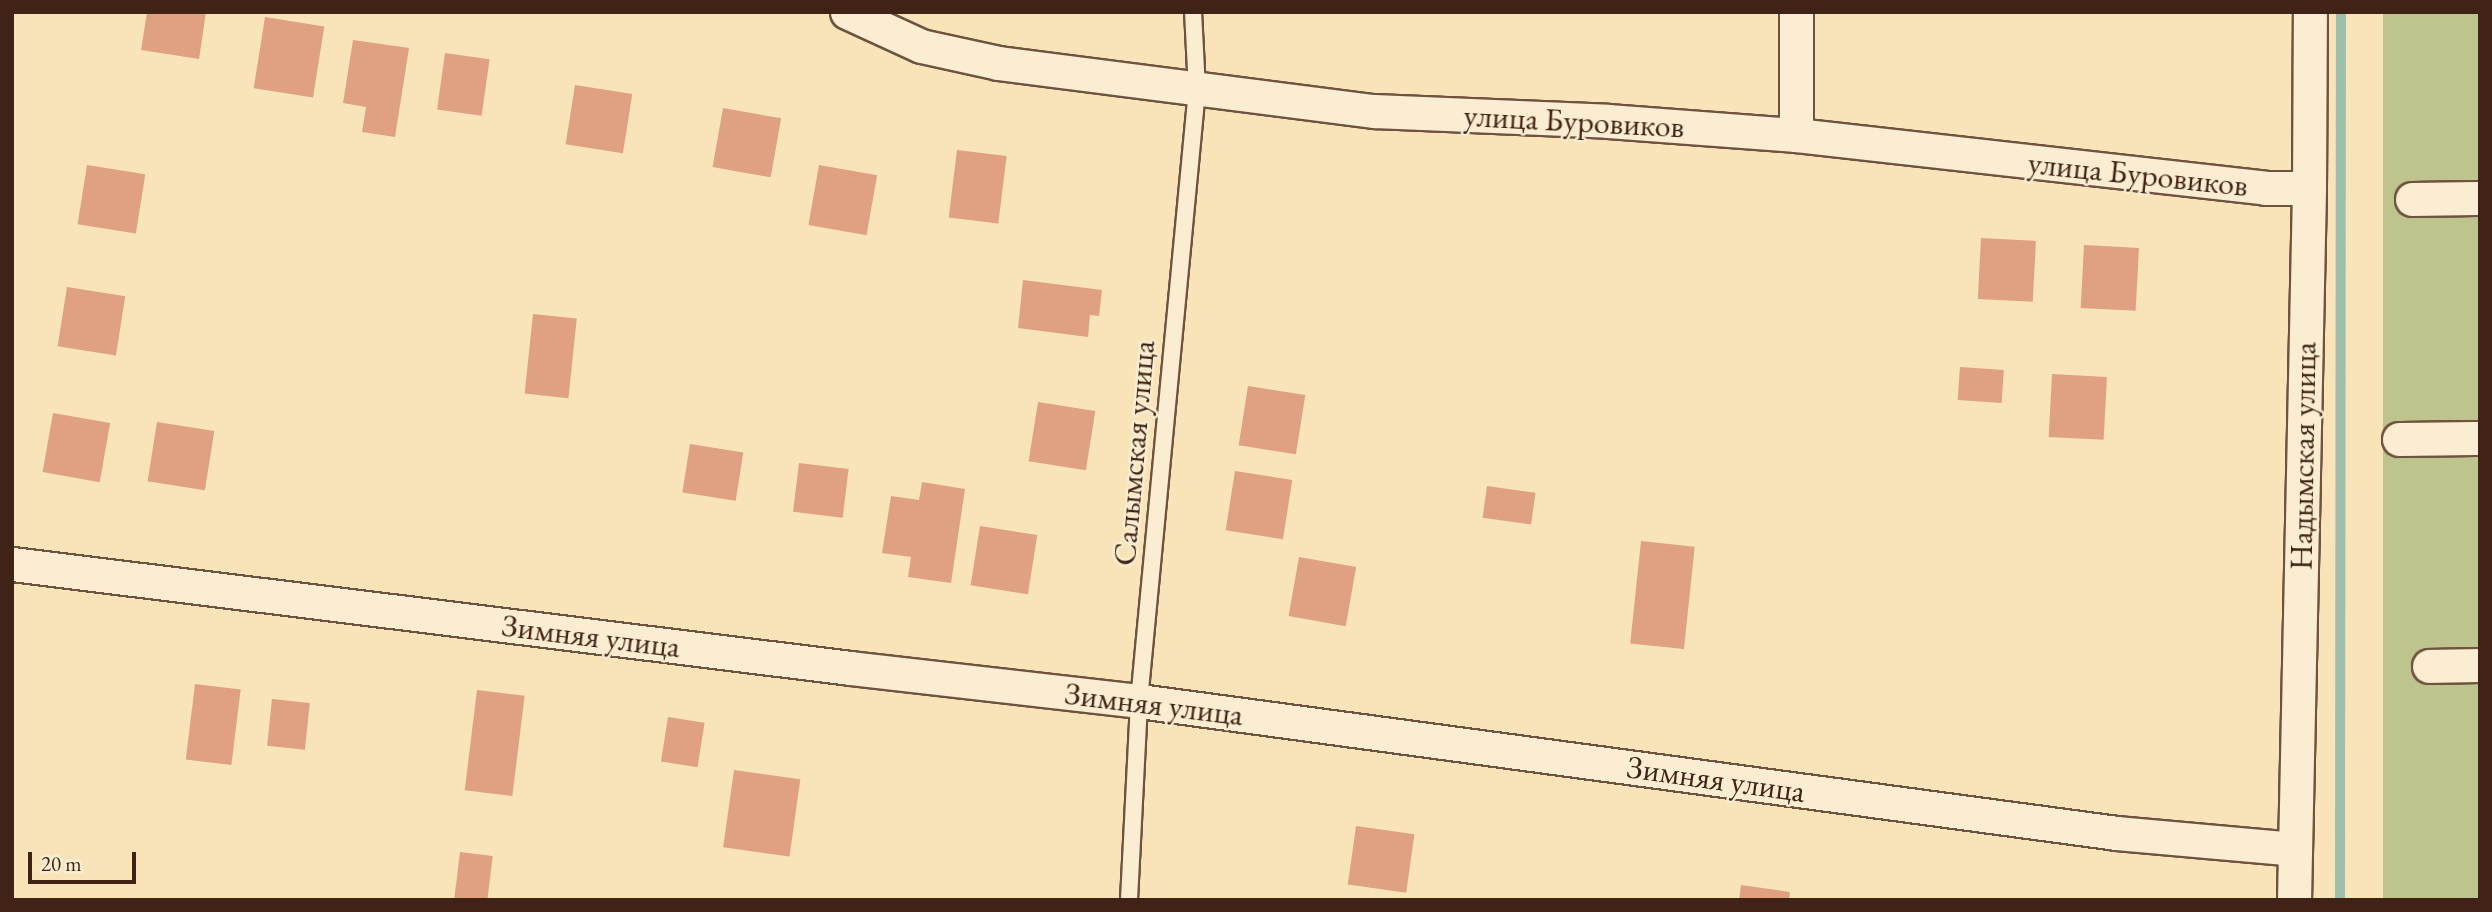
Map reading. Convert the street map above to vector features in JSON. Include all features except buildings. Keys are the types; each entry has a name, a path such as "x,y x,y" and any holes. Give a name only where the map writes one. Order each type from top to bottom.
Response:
{"street":[{"name":"улица Буровиков","path":"847,12 921,46 998,62 1197,90 1374,111 1608,121 1796,135 2265,188 2309,188"},
{"path":"1796,12 1796,135"},
{"name":"Надымская улица","path":"2294,900 2309,188 2310,12"},
{"path":"2412,199 2480,198"},
{"path":"2399,439 2480,438"},
{"name":"Зимняя улица","path":"12,564 836,667 1139,701 2102,831 2294,849"},
{"path":"2429,666 2480,665"}],"lane":[{"name":"Салымская улица","path":"1129,900 1139,701 1197,90 1194,12"}],"green space":[{"path":"2383,12 2480,12 2480,900 2383,900"}],"waterway":[{"path":"2340,900 2341,12"}]}
